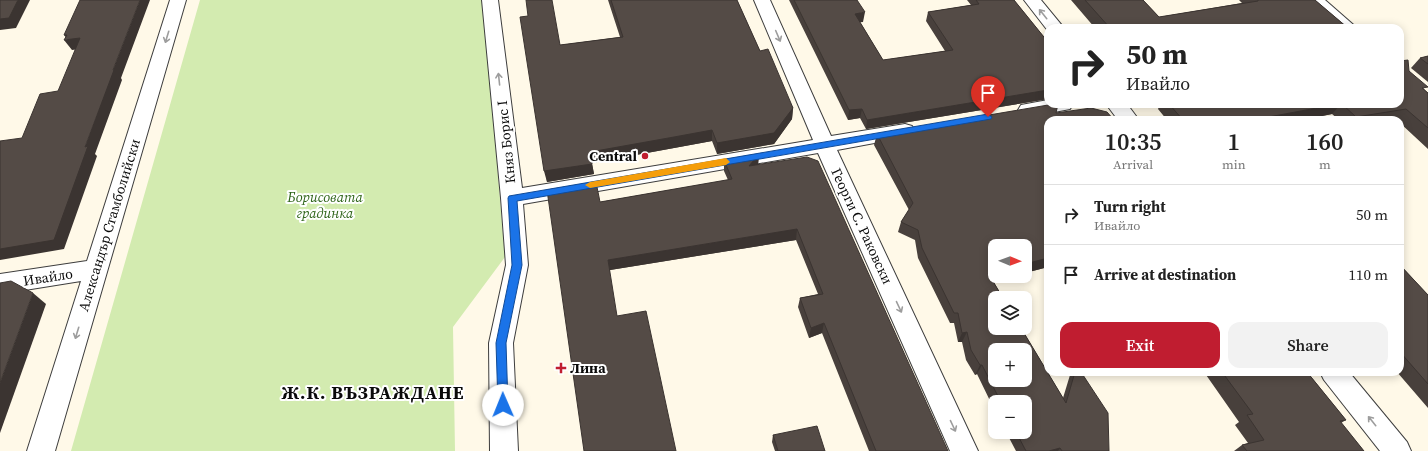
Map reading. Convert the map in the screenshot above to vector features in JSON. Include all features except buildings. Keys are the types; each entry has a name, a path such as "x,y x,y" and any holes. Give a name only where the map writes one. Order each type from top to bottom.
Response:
{"street":[{"name":"Александър Стамболийски","path":"41,451 178,0"},
{"name":"Княз Борис I","path":"490,0 512,198 517,265 501,343 504,451"},
{"name":"Георги С. Раковски","path":"762,0 825,145 964,451"},
{"path":"1032,0 1052,24"},
{"path":"1315,0 1343,24"},
{"path":"1009,113 1044,107"},
{"path":"1119,108 1126,116"},
{"path":"512,198 924,128"},
{"name":"Ивайло","path":"0,284 96,269"},
{"path":"1336,376 1397,451"}],"green space":[{"name":"Борисовата градинка","path":"200,0 483,0 505,257 453,327 455,451 71,451"}],"slow traffic":[{"path":"590,185 726,162"}],"place":[{"name":"Central","path":"645,156"},
{"name":"Лина","path":"561,368"}],"district":[{"name":"Ж.К. ВЪЗРАЖДАНЕ","path":"373,392"}],"route":[{"path":"503,405 501,343 517,265 512,198 988,117"}]}
